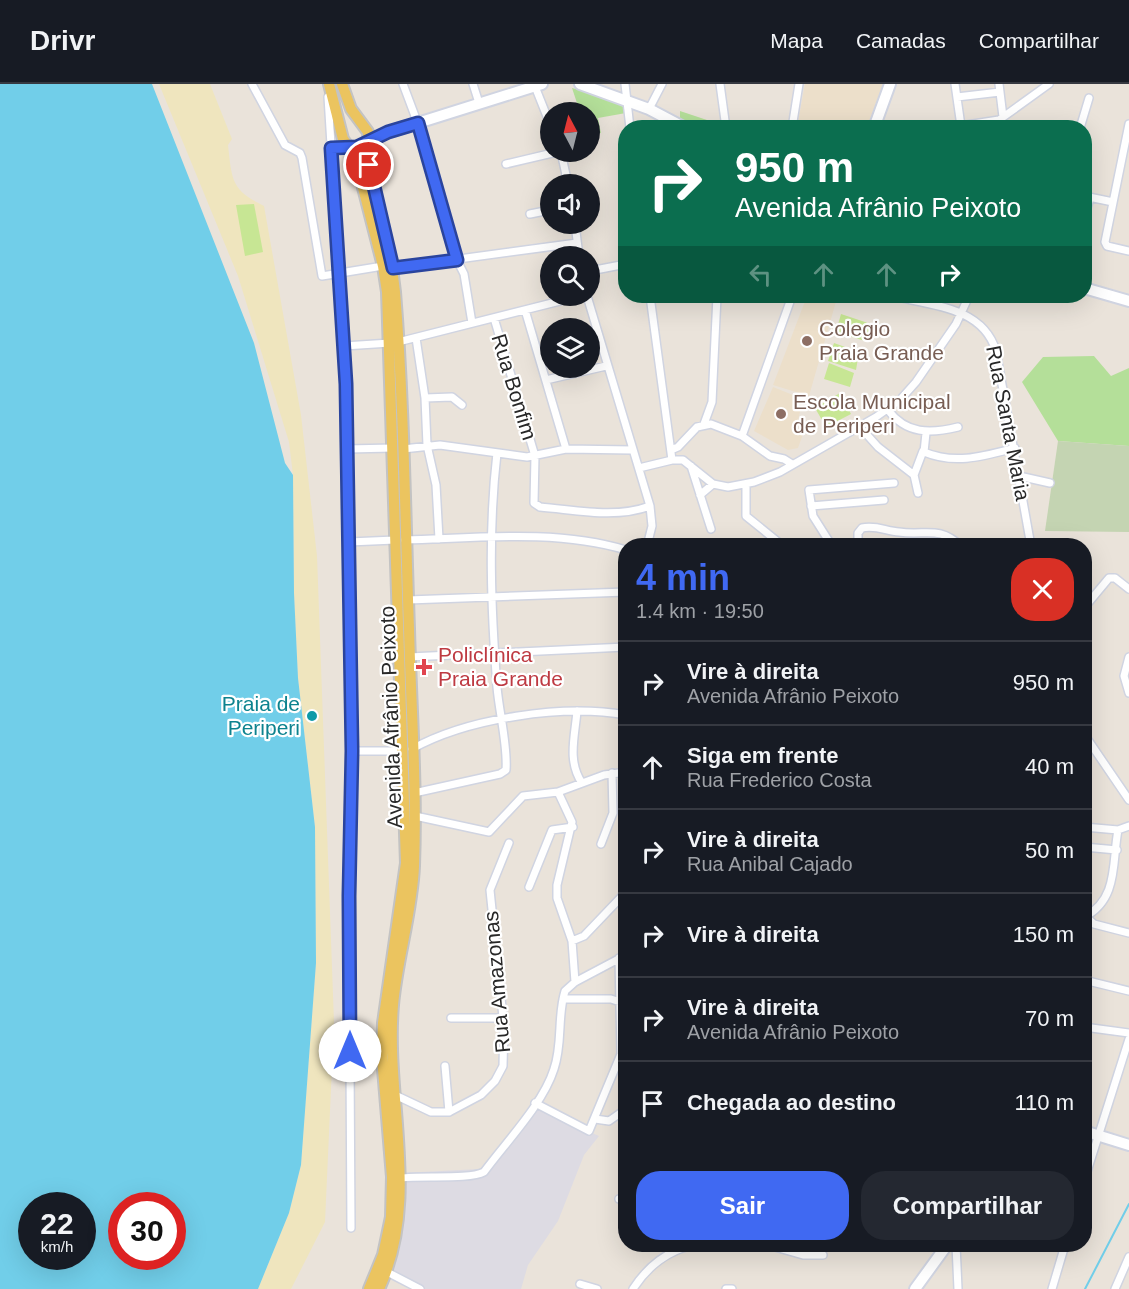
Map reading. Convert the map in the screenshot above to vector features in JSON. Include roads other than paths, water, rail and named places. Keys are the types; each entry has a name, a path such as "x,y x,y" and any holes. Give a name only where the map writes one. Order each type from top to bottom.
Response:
{"main road":[{"name":"Avenida Afrânio Peixoto","path":"328,84 341,133 357,164 388,267"},
{"name":"Avenida Afrânio Peixoto","path":"342,84 351,109 362,123 369,141 371,179 388,267 394,342 407,750 415,816 411,900 393,1005 395,1095 401,1178 397,1239 379,1289"},
{"path":"580,84 649,108 671,120"},
{"path":"877,120 890,84"},
{"path":"349,147 357,147 388,132 537,85"},
{"path":"362,123 388,132"},
{"path":"1092,290 1129,301"},
{"name":"Avenida Afrânio Peixoto","path":"369,1289 384,1255 392,1208 388,1114 382,1057 383,1023 406,863 408,600 400,540"},
{"path":"1092,1133 1129,1145"},
{"path":"915,1289 942,1252"}],"street":[{"path":"252,84 285,145 298,152 302,158 323,277 577,243"},
{"path":"328,84 344,346 349,542 352,751 349,896 351,1228"},
{"path":"403,84 418,123 457,260 464,274 472,323"},
{"path":"473,84 479,103"},
{"path":"626,84 629,120"},
{"path":"649,108 662,84"},
{"path":"720,84 725,120"},
{"path":"793,120 798,84"},
{"path":"955,84 960,120"},
{"path":"537,85 543,102"},
{"path":"993,120 1003,117 1045,86"},
{"path":"957,97 1000,88 1003,117"},
{"path":"1082,120 1089,98"},
{"path":"1129,124 1106,244 1129,251"},
{"path":"331,148 349,147"},
{"path":"506,164 540,156"},
{"path":"1092,198 1113,202"},
{"path":"530,214 540,212"},
{"path":"576,234 577,246"},
{"path":"600,269 618,266"},
{"path":"651,303 672,460"},
{"path":"671,450 704,424 712,402 717,303"},
{"path":"742,436 790,303"},
{"name":"Rua Santa Maria","path":"921,303 963,313 988,332 993,341 1030,538"},
{"path":"639,468 672,460 683,460 713,484 728,487 771,476 888,410 908,392 963,313 967,303"},
{"path":"344,346 416,338 541,306"},
{"path":"590,306 650,506 652,526 649,538"},
{"path":"525,310 566,449"},
{"name":"Rua Bonfim","path":"494,318 535,456 534,499 537,506 612,514 630,513 650,506"},
{"path":"416,338 425,398 427,445 436,485 439,539"},
{"path":"546,380 606,366"},
{"path":"425,398 453,397 462,405"},
{"path":"888,410 901,424 926,433 958,427"},
{"path":"704,424 711,424 742,436 770,456 784,459 792,464"},
{"path":"860,427 878,447 914,474"},
{"path":"918,493 914,474 923,451 926,433"},
{"path":"347,449 427,445 535,456 566,449 633,450"},
{"path":"923,451 938,457 961,460 1014,448"},
{"path":"414,793 504,773 507,766 500,720 492,596 492,496 496,453"},
{"path":"691,466 711,529"},
{"path":"1019,476 1050,483"},
{"path":"827,538 813,516 811,489 894,483"},
{"path":"700,495 713,484"},
{"path":"746,484 746,516 773,538"},
{"path":"811,506 884,500"},
{"path":"858,538 858,533 862,528 881,528 901,533 932,531 952,538"},
{"path":"349,542 491,538 566,540 618,549"},
{"path":"1092,598 1109,578 1115,578 1128,587"},
{"path":"408,600 618,592"},
{"path":"409,657 618,647"},
{"path":"1129,657 1124,676 1129,693"},
{"path":"352,751 407,750 465,725 500,720 577,711 618,714"},
{"path":"577,711 573,757 575,770 582,783"},
{"path":"1092,746 1129,800"},
{"path":"601,844 614,813 612,773"},
{"path":"415,816 489,832 523,796 558,792 618,773"},
{"path":"558,792 571,816 573,827 556,885 559,909 572,941 574,982"},
{"path":"1092,828 1118,830 1129,826"},
{"path":"529,887 552,830 573,827"},
{"path":"1092,912 1099,906 1110,887 1118,830"},
{"name":"Rua Amazonas","path":"449,1112 482,1095 500,1073 504,1060 503,1018 490,890 509,843"},
{"path":"1092,848 1117,850"},
{"path":"572,941 584,936 618,900"},
{"path":"1092,922 1129,933"},
{"path":"401,1178 481,1174 543,1091 557,1059 565,991 574,982 618,959"},
{"path":"1092,982 1129,991"},
{"path":"563,999 611,999 618,1001"},
{"path":"451,1017 503,1018"},
{"path":"1092,1028 1129,1033"},
{"path":"1092,1156 1129,1039"},
{"path":"535,1103 589,1131 618,1062"},
{"path":"395,1095 431,1112 449,1112 445,1066"},
{"path":"595,1119 609,1121 618,1115"},
{"path":"633,1289 660,1259 673,1252"},
{"path":"792,1252 802,1255 823,1255"},
{"path":"956,1252 958,1289"},
{"path":"1052,1289 1063,1252"},
{"path":"1115,1289 1129,1257"},
{"path":"387,1272 420,1289"},
{"path":"579,1284 597,1289"},
{"path":"726,1289 732,1289"}],"water":[{"path":"0,84 152,84 254,343 285,463 293,475 294,593 298,678 315,827 316,963 301,1165 289,1213 258,1289 0,1289"}],"waterway":[{"path":"1085,1289 1129,1204"}],"place":[{"name":"Colegio Praia Grande","path":"807,341"},
{"name":"Escola Municipal de Periperi","path":"781,414"},
{"name":"Policlínica Praia Grande","path":"424,667"},
{"name":"Praia de Periperi","path":"312,716"}]}
